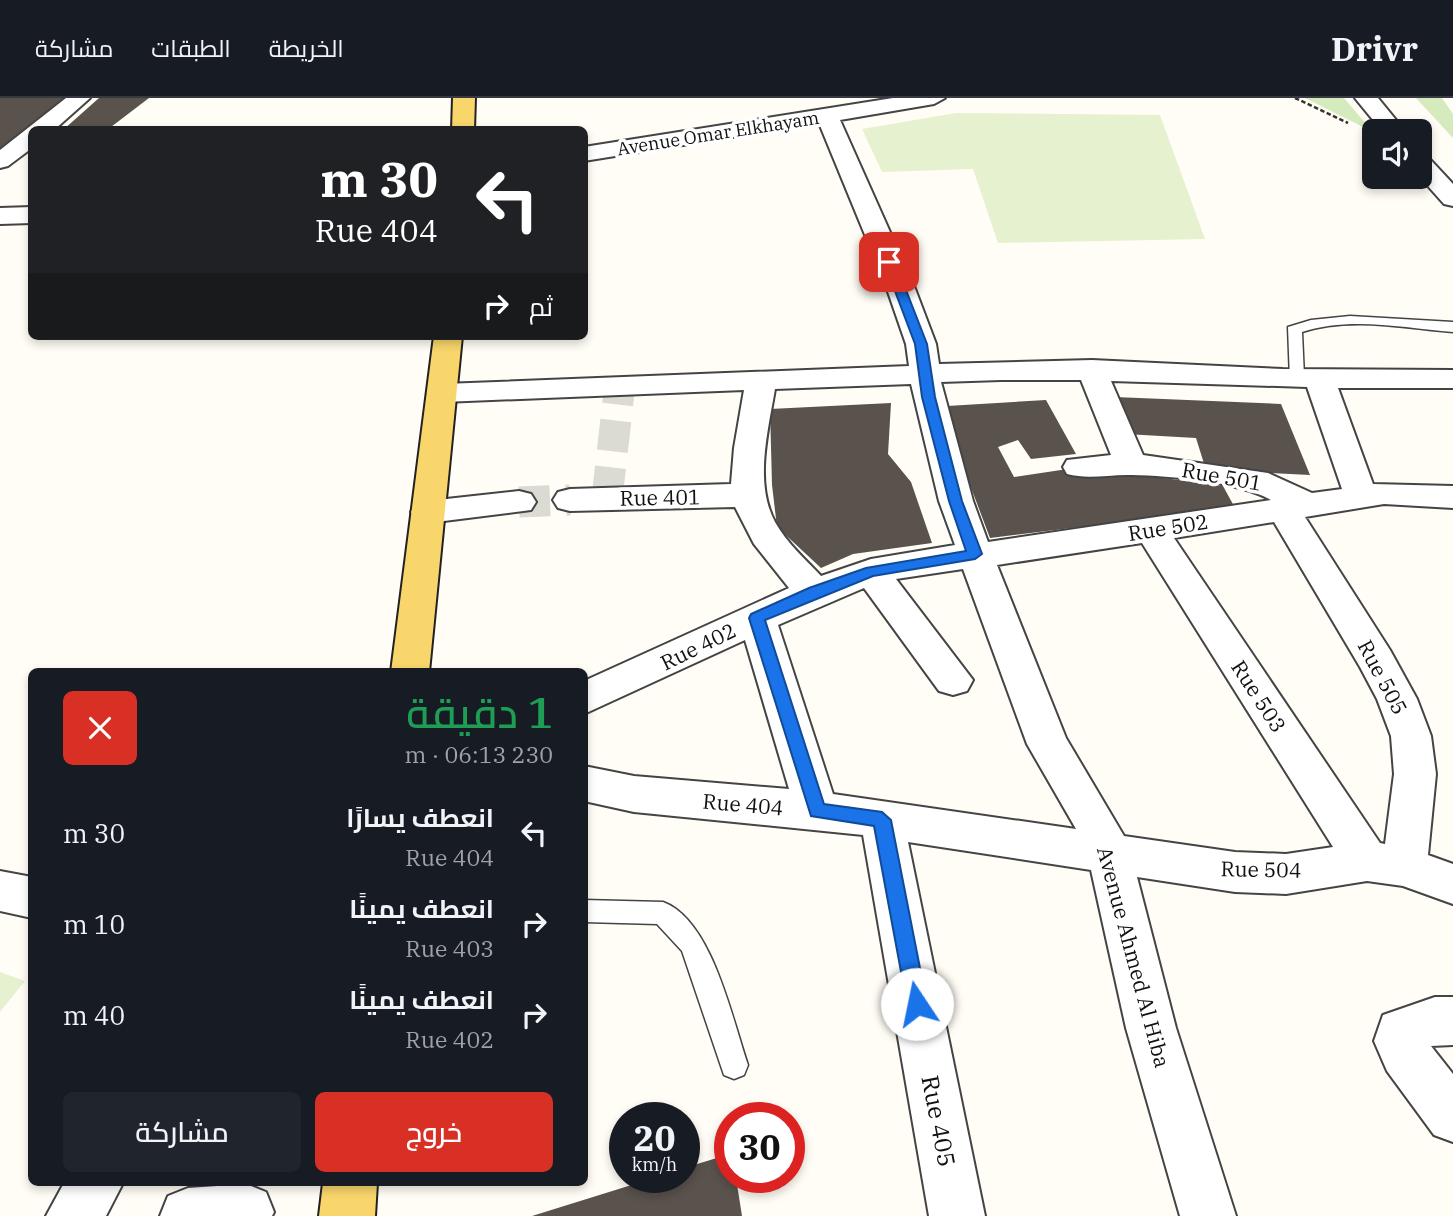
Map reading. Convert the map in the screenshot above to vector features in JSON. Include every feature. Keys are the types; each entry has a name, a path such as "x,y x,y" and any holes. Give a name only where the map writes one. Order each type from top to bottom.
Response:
{"main road":[{"path":"463,126 464,98"},
{"path":"410,668 435,431 443,393 448,340"},
{"path":"348,1216 350,1186"}],"street":[{"path":"45,126 79,98"},
{"name":"Avenue Omar Elkhayam","path":"588,153 836,109 934,98"},
{"path":"1366,98 1384,119"},
{"name":"Avenue Ahmed Al Hiba","path":"836,109 921,344 928,397 956,501 975,554 1048,744 1101,833 1109,853 1151,1028 1208,1216"},
{"path":"0,161 28,139"},
{"path":"1432,176 1453,199"},
{"path":"0,216 28,215"},
{"path":"1093,369 1103,402 1131,464"},
{"path":"443,393 926,372 1093,369 1308,378 1453,379"},
{"path":"1308,378 1361,496"},
{"path":"761,380 749,462 753,512 762,528 814,592"},
{"name":"Rue 501","path":"1079,467 1131,464 1268,484 1295,507"},
{"name":"Rue 502","path":"975,554 1151,530 1361,496 1406,492 1453,496"},
{"name":"Rue 401","path":"570,500 751,495"},
{"path":"428,512 519,502"},
{"name":"Rue 505","path":"1295,507 1397,699 1411,736 1415,774 1385,864"},
{"name":"Rue 503","path":"1151,530 1385,864"},
{"name":"Rue 402","path":"588,697 814,592 871,572 975,554"},
{"path":"871,572 953,680"},
{"path":"757,618 817,810"},
{"name":"Rue 404","path":"588,784 634,794 817,810 1109,853"},
{"name":"Rue 405","path":"882,820 957,1216"},
{"name":"Rue 504","path":"1109,853 1235,872 1286,874 1385,864 1453,884"},
{"path":"0,891 28,897"},
{"path":"1453,1021 1411,1028 1401,1032 1399,1041 1419,1073 1453,1116"},
{"path":"74,1216 94,1186"},
{"path":"188,1216 246,1212"}],"lane":[{"path":"1308,378 1294,330 1305,325 1331,321 1453,327"},
{"path":"588,911 663,913 693,944 734,1065"}],"path":[{"path":"1295,98 1354,127"}],"green space":[{"path":"1305,98 1344,98 1362,119 1362,126"},
{"path":"1416,98 1442,98 1453,114 1453,138"},
{"path":"956,113 1160,115 1205,239 998,243 973,169 882,172 862,129"},
{"path":"0,972 25,981 0,1012"}],"building":[{"path":"0,98 65,98 28,126 0,152"},
{"path":"99,98 149,98 112,126 68,126"},
{"path":"1115,397 1281,404 1310,475 1206,470 1196,438 1125,434"},
{"path":"1046,400 1076,454 1031,459 1018,440 998,447 1014,477 1061,470 1119,472 1223,486 1235,508 990,538 964,469 947,406"},
{"path":"891,403 888,454 911,482 932,543 853,554 821,568 777,527 772,485 770,409"},
{"path":"714,1159 714,1193 738,1193 742,1216 532,1216 609,1192 700,1193 700,1163"}],"tunnel":[{"path":"607,498 620,384"},
{"path":"519,502 570,500"}],"route":[{"path":"889,262 921,344 928,397 956,501 975,554 871,572 814,592 757,618 817,810 882,820 917,1004"}]}
